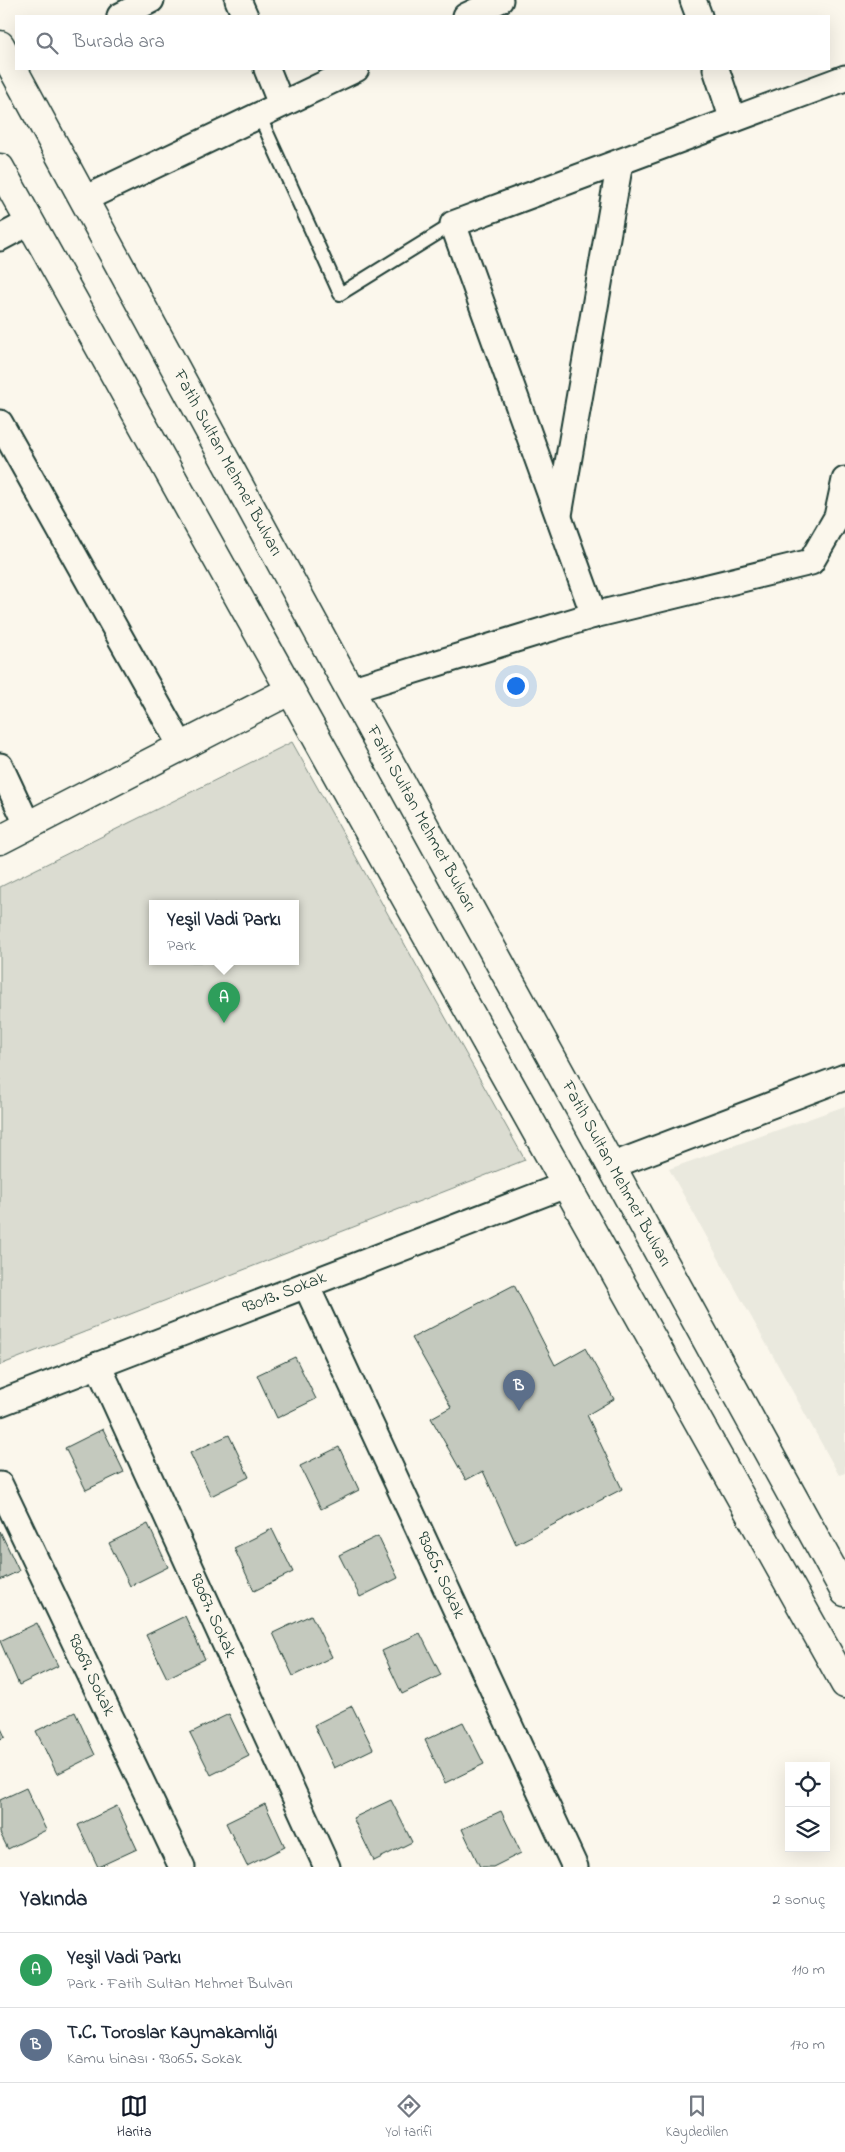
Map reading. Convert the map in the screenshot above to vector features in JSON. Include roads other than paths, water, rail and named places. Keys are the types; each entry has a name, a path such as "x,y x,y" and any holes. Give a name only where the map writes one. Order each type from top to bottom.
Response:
{"street":[{"path":"122,15 151,0"},
{"path":"238,0 245,15"},
{"path":"468,15 500,0"},
{"path":"693,0 699,15"},
{"name":"Fatih Sultan Mehmet Bulvarı","path":"0,44 15,67"},
{"name":"Fatih Sultan Mehmet Bulvarı","path":"17,70 84,199 350,690 845,1592"},
{"path":"267,70 282,104"},
{"path":"84,199 354,70"},
{"path":"716,70 733,120"},
{"path":"594,615 453,224 845,78"},
{"path":"559,517 620,162"},
{"path":"0,168 289,692 568,1184 845,1684"},
{"path":"0,238 30,222"},
{"path":"0,423 181,746"},
{"path":"350,690 594,615 811,562 836,517 845,480"},
{"path":"0,840 289,692"},
{"path":"0,766 28,826"},
{"path":"611,1166 845,1077"},
{"name":"93013. Sokak","path":"0,1403 568,1184"},
{"name":"93065. Sokak","path":"306,1285 575,1867"},
{"name":"93067. Sokak","path":"98,1365 327,1867"},
{"name":"93069. Sokak","path":"0,1485 182,1867"}],"lane":[{"path":"260,115 340,294 453,224"}],"place":[{"name":"Yeşil Vadi Parkı","path":"224,1023"},
{"name":"T.C. Toroslar Kaymakamlığı","path":"519,1411"}]}
